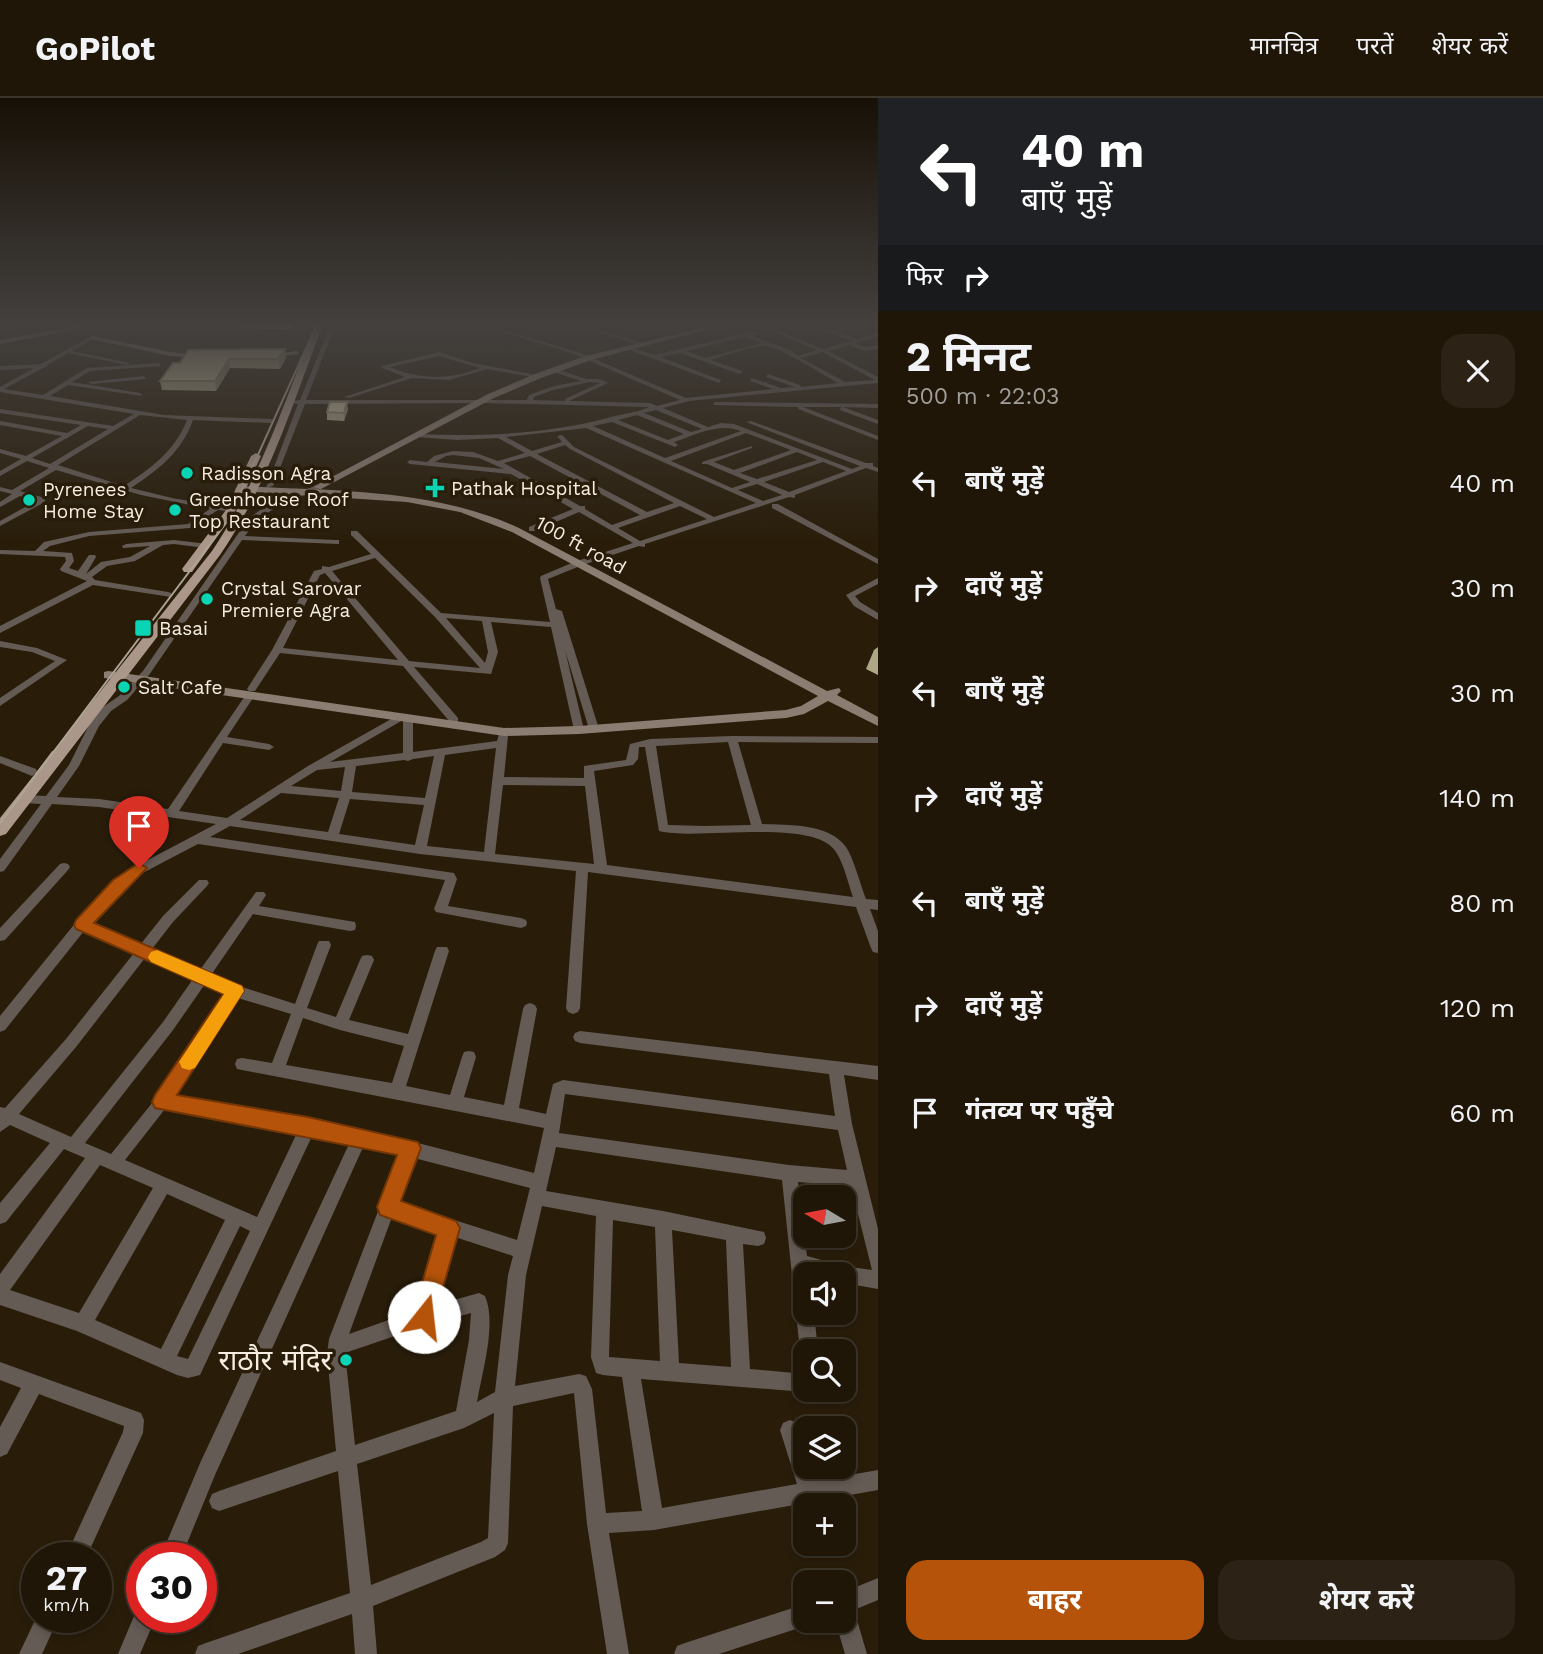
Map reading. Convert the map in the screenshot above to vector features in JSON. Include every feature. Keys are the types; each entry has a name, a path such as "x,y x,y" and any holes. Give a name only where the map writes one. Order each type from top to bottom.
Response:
{"main road":[{"path":"0,813 115,672 210,549 231,510 252,488 271,421 282,397"},
{"path":"0,830 168,595 240,517 290,397"}],"street":[{"path":"36,397 190,420 271,421"},
{"path":"252,488 304,397"},
{"path":"333,401 347,397"},
{"path":"288,402 381,397"},
{"path":"397,397 477,402 530,401 653,406 708,429"},
{"path":"0,868 52,799 82,753 94,725 107,709 123,698 144,676 253,520 264,510 318,487 489,397"},
{"path":"530,401 531,397"},
{"path":"561,402 573,397"},
{"path":"681,397 706,403 878,406"},
{"path":"610,418 684,398 701,397"},
{"path":"804,397 878,422"},
{"path":"843,397 864,405"},
{"path":"587,412 622,404"},
{"path":"790,405 878,438"},
{"path":"418,436 500,437 559,430 653,406"},
{"path":"0,411 113,428"},
{"path":"636,412 691,435"},
{"path":"0,505 138,414"},
{"path":"610,418 688,451"},
{"path":"125,488 167,458 183,437 190,420"},
{"path":"667,442 708,429 753,422 875,467"},
{"path":"666,460 728,438 753,422"},
{"path":"753,422 797,450 852,471"},
{"path":"0,423 69,435"},
{"path":"0,474 87,424"},
{"path":"585,424 763,504"},
{"path":"559,430 566,443 714,520"},
{"path":"500,437 646,515"},
{"path":"728,438 759,450"},
{"path":"498,463 566,443"},
{"path":"687,470 750,446"},
{"path":"735,472 797,450"},
{"path":"0,451 125,488 231,510"},
{"path":"429,464 434,458 457,453 480,455 582,508 642,545 775,506 852,471 875,467"},
{"path":"768,454 776,458"},
{"path":"732,490 823,460"},
{"path":"410,462 513,472"},
{"path":"708,462 793,497"},
{"path":"585,727 558,625 551,580 584,564 763,504 793,497 875,467"},
{"name":"100 ft road","path":"252,488 318,487 419,495 469,506 532,529 584,564"},
{"name":"100 ft road","path":"252,488 382,495 465,510 530,536 831,693 878,722"},
{"path":"0,489 42,499 0,524"},
{"path":"613,527 681,503"},
{"path":"775,506 878,562"},
{"path":"38,552 47,544 89,534 190,526 217,508"},
{"path":"532,529 582,508"},
{"path":"126,546 174,542 210,549 253,520"},
{"path":"354,533 438,615 488,672"},
{"path":"241,537 336,542"},
{"path":"0,631 104,564 135,558 159,545"},
{"path":"0,552 69,555 70,561 64,569 86,578 168,595"},
{"path":"172,814 222,740 277,650 317,573 325,568 379,555"},
{"path":"86,578 92,557"},
{"path":"325,568 454,720"},
{"path":"878,581 850,595 857,604 878,617"},
{"path":"438,615 558,625"},
{"path":"486,620 493,652 488,672"},
{"path":"0,643 34,649 62,660 0,703"},
{"path":"277,650 488,672"},
{"path":"115,672 454,720 520,726 585,727 691,723 794,713 807,710 812,703"},
{"path":"251,692 503,738"},
{"path":"312,768 408,758 503,738 585,727 771,710 812,703 831,693"},
{"name":"100 ft road","path":"831,693 878,712"},
{"path":"404,718 408,758"},
{"path":"1,1023 82,925 129,876 227,823 312,768 404,718"},
{"path":"691,723 695,740"},
{"path":"489,858 503,738"},
{"path":"222,740 268,747"},
{"path":"601,869 590,766 629,762 634,758 634,745 695,740 878,740"},
{"path":"732,740 758,829"},
{"path":"650,743 663,828 809,831 823,833 836,840 863,903 878,948"},
{"path":"421,850 440,753"},
{"path":"0,759 32,772"},
{"path":"332,837 346,795 351,764"},
{"path":"498,781 590,782"},
{"path":"279,789 430,802"},
{"path":"24,799 52,799 421,850 601,869 878,905"},
{"path":"194,839 450,876 440,909 522,923"},
{"path":"0,936 64,867"},
{"path":"573,1008 582,867"},
{"path":"203,883 168,919 71,1043 2,1118 68,1142 261,1227"},
{"path":"0,1216 135,1069 203,978 260,895"},
{"path":"251,909 349,926"},
{"path":"82,925 235,991 340,1024 414,1042"},
{"path":"277,1070 324,945"},
{"path":"397,1091 442,951"},
{"path":"340,1024 367,960"},
{"path":"114,1163 162,1102 235,991"},
{"path":"510,1114 530,1009"},
{"path":"580,1037 878,1073"},
{"path":"455,1102 469,1057"},
{"path":"242,1064 455,1102 510,1114 551,1131 789,1172 857,1179"},
{"path":"836,1068 844,1124 878,1264"},
{"path":"206,1654 363,1599 488,1550 498,1543 504,1398 522,1250 551,1131 557,1091 563,1087 844,1124"},
{"path":"162,1102 410,1148 606,1210 758,1238"},
{"path":"0,1296 85,1322 165,1360 187,1369 193,1368 308,1127"},
{"path":"177,1542 360,1137"},
{"path":"366,1654 363,1599 345,1457 337,1347 410,1148"},
{"path":"0,1289 97,1155"},
{"path":"789,1172 799,1262"},
{"path":"85,1322 164,1184"},
{"path":"388,1207 522,1250"},
{"path":"606,1210 600,1363 606,1368 793,1382"},
{"path":"165,1360 236,1216"},
{"path":"663,1219 670,1371"},
{"path":"424,1317 449,1228"},
{"path":"734,1234 741,1379"},
{"path":"856,1276 878,1280"},
{"path":"337,1347 424,1317 475,1303 481,1304 464,1418"},
{"path":"629,1369 654,1520"},
{"path":"0,1371 134,1420 133,1433 82,1542"},
{"path":"219,1501 464,1418 504,1398 575,1383 582,1385 597,1524 618,1654"},
{"path":"0,1447 31,1388 38,1384"},
{"path":"790,1430 810,1492"},
{"path":"597,1524 654,1520 878,1480"},
{"path":"856,1598 878,1589"},
{"path":"685,1654 793,1619"},
{"path":"30,1654 40,1633"},
{"path":"129,1654 138,1633"},
{"path":"850,1633 856,1654"}],"building":[{"path":"330,402 347,402 344,413 327,412"}],"railway":[{"path":"52,754 229,519 284,397"},
{"path":"0,823 53,752"}],"slow traffic":[{"path":"157,957 235,991 189,1062"}],"place":[{"name":"Radisson Agra","path":"187,473"},
{"name":"Pathak Hospital","path":"435,488"},
{"name":"Pyrenees Home Stay","path":"29,500"},
{"name":"Greenhouse Roof Top Restaurant","path":"175,510"},
{"name":"Crystal Sarovar Premiere Agra","path":"207,599"},
{"name":"Basai","path":"143,628"},
{"name":"Salt Cafe","path":"124,687"},
{"name":"राठौर मंदिर","path":"346,1360"}],"route":[{"path":"139,868 119,885 82,925 235,991 162,1102 410,1148 388,1207 449,1228 424,1317"}]}
